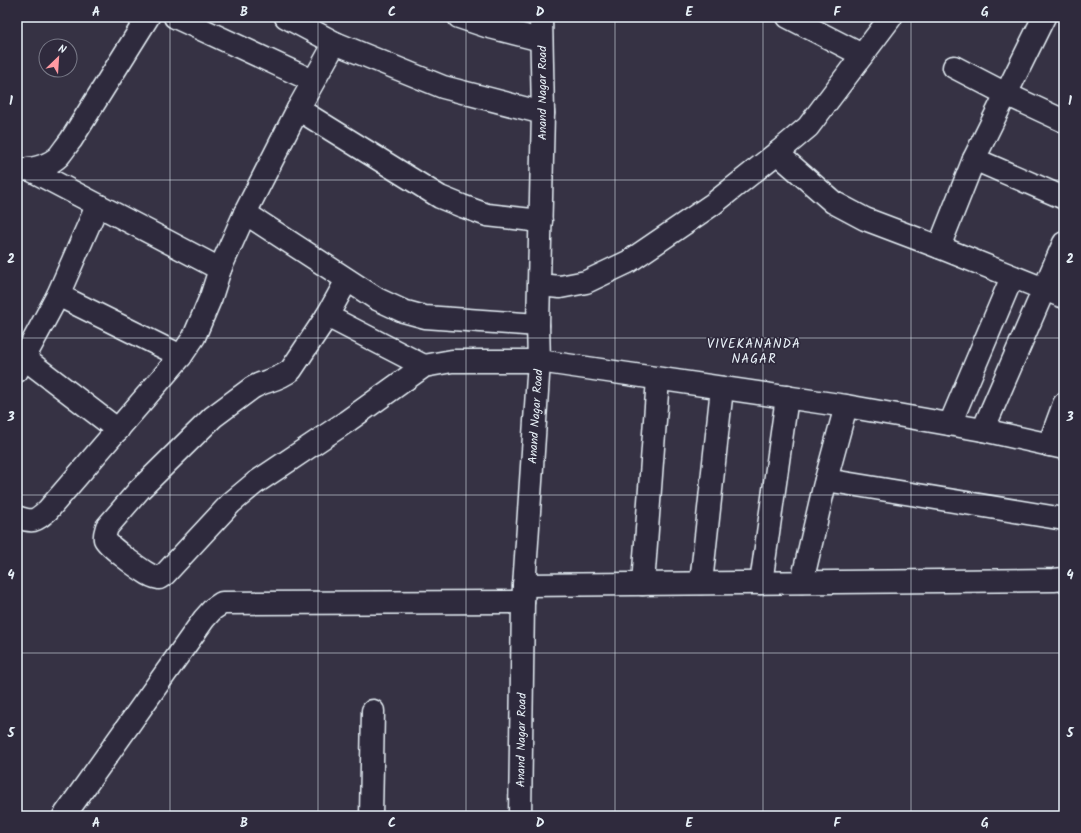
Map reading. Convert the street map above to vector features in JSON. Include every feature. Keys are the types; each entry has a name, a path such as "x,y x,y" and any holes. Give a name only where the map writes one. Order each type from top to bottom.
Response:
{"street":[{"path":"23,170 46,165 58,156 71,140 148,17"},
{"path":"175,17 314,81"},
{"path":"286,17 335,42 443,87 543,113"},
{"path":"459,17 486,26 541,40"},
{"name":"Anand Nagar Road","path":"520,816 523,594 539,361 538,325 543,113 541,17"},
{"path":"788,17 862,55"},
{"path":"540,285 560,287 586,282 628,262 713,204 808,127 890,17"},
{"path":"939,247 974,158 1044,17"},
{"path":"17,517 26,520 37,520 48,510 181,356 194,337 220,270 245,213 298,109 335,42"},
{"path":"954,67 1006,94 1064,121"},
{"path":"298,109 440,197 487,215 541,221"},
{"path":"777,153 833,202 865,219 939,247 1064,298"},
{"path":"974,158 1064,198"},
{"path":"23,170 97,206 220,270"},
{"path":"97,206 58,295 20,365 118,430"},
{"path":"245,213 377,299 403,311 425,317 538,325"},
{"path":"983,430 1064,243"},
{"path":"950,424 1012,277"},
{"path":"347,280 327,316 291,370 284,376 252,388 213,417 139,490 107,527 105,540 111,547 145,573 160,578 231,503 254,483 346,422 424,366 452,362 539,361 846,406 983,430 1056,447 1064,404"},
{"path":"58,295 181,356"},
{"path":"327,316 424,366"},
{"path":"643,584 658,379"},
{"path":"700,584 722,388"},
{"path":"761,583 787,397"},
{"path":"802,582 826,480 846,406"},
{"path":"826,480 1064,519"},
{"path":"64,816 204,620 213,609 222,603 523,594 643,584 1064,579"},
{"path":"371,816 373,711"}],"district":[{"name":"VIVEKANANDA NAGAR","path":"754,352"}]}
